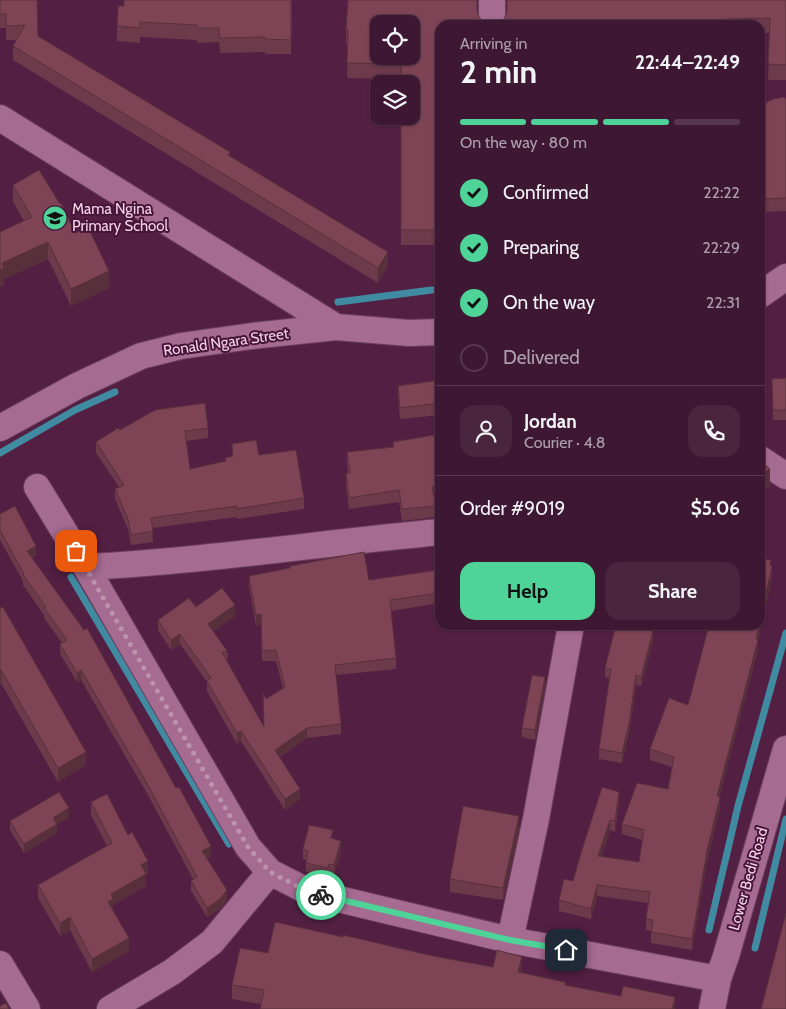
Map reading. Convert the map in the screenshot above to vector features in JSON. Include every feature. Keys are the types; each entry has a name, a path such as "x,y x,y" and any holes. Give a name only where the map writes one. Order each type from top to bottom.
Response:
{"street":[{"path":"492,0 492,20"},
{"path":"0,118 336,328"},
{"path":"765,293 786,278"},
{"name":"Ronald Ngara Street","path":"0,428 77,386 141,356 181,346 252,336 336,328 409,333 435,332"},
{"path":"765,462 786,476"},
{"path":"37,487 86,567 248,847 270,872 309,892 510,940 718,979"},
{"path":"86,567 143,564 435,533"},
{"path":"510,940 536,819 570,630"},
{"name":"Lower Bedi Road","path":"712,1009 718,979 786,749"},
{"path":"110,1009 172,972 212,942 270,872"},
{"path":"0,964 27,1009"}],"building":[{"path":"0,0 37,0 38,36 230,152 228,155 388,252 378,268 13,46 25,25 6,26 6,14 0,14"},
{"path":"124,0 291,0 291,40 265,39 265,37 220,38 219,28 197,28 197,25 140,22 140,28 117,26 118,6 124,6"},
{"path":"348,0 477,0 477,10 482,20 435,20 435,230 401,230 401,125 420,125 420,75 401,75 401,65 420,65 420,15 370,15 370,63 347,63 348,30 346,30"},
{"path":"507,0 786,0 786,65 768,64 770,18 503,20 507,10"},
{"path":"784,97 786,99 786,198 765,199 765,104 774,99"},
{"path":"39,170 61,203 75,233 88,227 109,271 71,289 48,242 2,263 4,268 0,270 0,232 32,217 13,185"},
{"path":"786,378 786,410 773,410 772,379"},
{"path":"435,381 435,404 400,408 398,386"},
{"path":"205,403 208,428 185,431 190,469 226,461 225,458 233,456 232,444 256,440 259,455 296,450 304,498 237,509 237,506 151,518 153,531 131,535 128,519 115,489 124,485 96,442 118,428 120,430 155,410"},
{"path":"435,435 435,486 432,487 435,506 402,509 399,490 349,498 346,473 350,473 347,452 394,447 393,442"},
{"path":"765,464 770,469 765,472"},
{"path":"15,506 36,546 27,551 84,630 87,628 176,788 179,787 211,846 202,851 227,890 220,899 207,908 191,881 197,877 149,787 81,670 77,673 60,644 67,640 23,575 0,530 0,514"},
{"path":"364,552 369,580 435,570 435,594 390,600 396,658 335,665 341,724 307,728 275,750 300,789 285,799 241,731 237,733 207,681 211,678 180,634 171,640 158,620 189,598 196,607 222,588 235,605 208,624 228,652 222,652 264,727 263,693 266,699 285,687 276,650 262,651 261,614 256,615 249,576 290,568 290,566"},
{"path":"765,559 771,560 770,565 772,567 765,597"},
{"path":"3,607 86,752 58,768 0,671 0,608"},
{"path":"615,630 653,631 641,677 636,675 629,724 622,753 599,749 611,669 605,668"},
{"path":"708,630 758,630 756,639 758,640 717,796 720,797 707,851 692,939 651,932 653,920 646,919 650,892 597,885 591,909 559,900 564,879 573,881 602,787 619,792 615,821 610,820 598,856 639,862 644,830 622,824 637,783 668,789 674,757 650,749 669,698 688,705"},
{"path":"532,675 545,677 535,730 522,728"},
{"path":"59,792 69,808 53,818 57,824 24,844 10,821"},
{"path":"107,794 128,835 132,832 148,861 141,865 146,874 111,894 113,899 108,902 129,938 92,959 70,917 60,923 38,885 112,843 91,802"},
{"path":"463,806 519,816 503,888 450,879"},
{"path":"309,825 333,830 331,838 341,841 334,865 329,864 328,868 306,863 308,851 303,849"},
{"path":"786,913 786,1009 761,1009"},
{"path":"275,922 493,967 497,950 522,957 518,972 565,982 565,985 621,996 623,986 675,997 672,1009 260,1009 264,990 232,985 240,948 268,953"},
{"path":"6,1003 9,1009 0,1009 0,1006"}],"waterway":[{"path":"338,302 432,290"},
{"path":"0,453 75,410 115,392"},
{"path":"71,577 229,844"},
{"path":"709,930 738,806 786,633"},
{"path":"755,948 786,819"}],"way so far":[{"path":"76,551 248,847 270,872 309,892 321,895"}],"place":[{"name":"Mama Ngina Primary School","path":"55,218"}],"route":[{"path":"321,895 510,940 566,950"}]}
